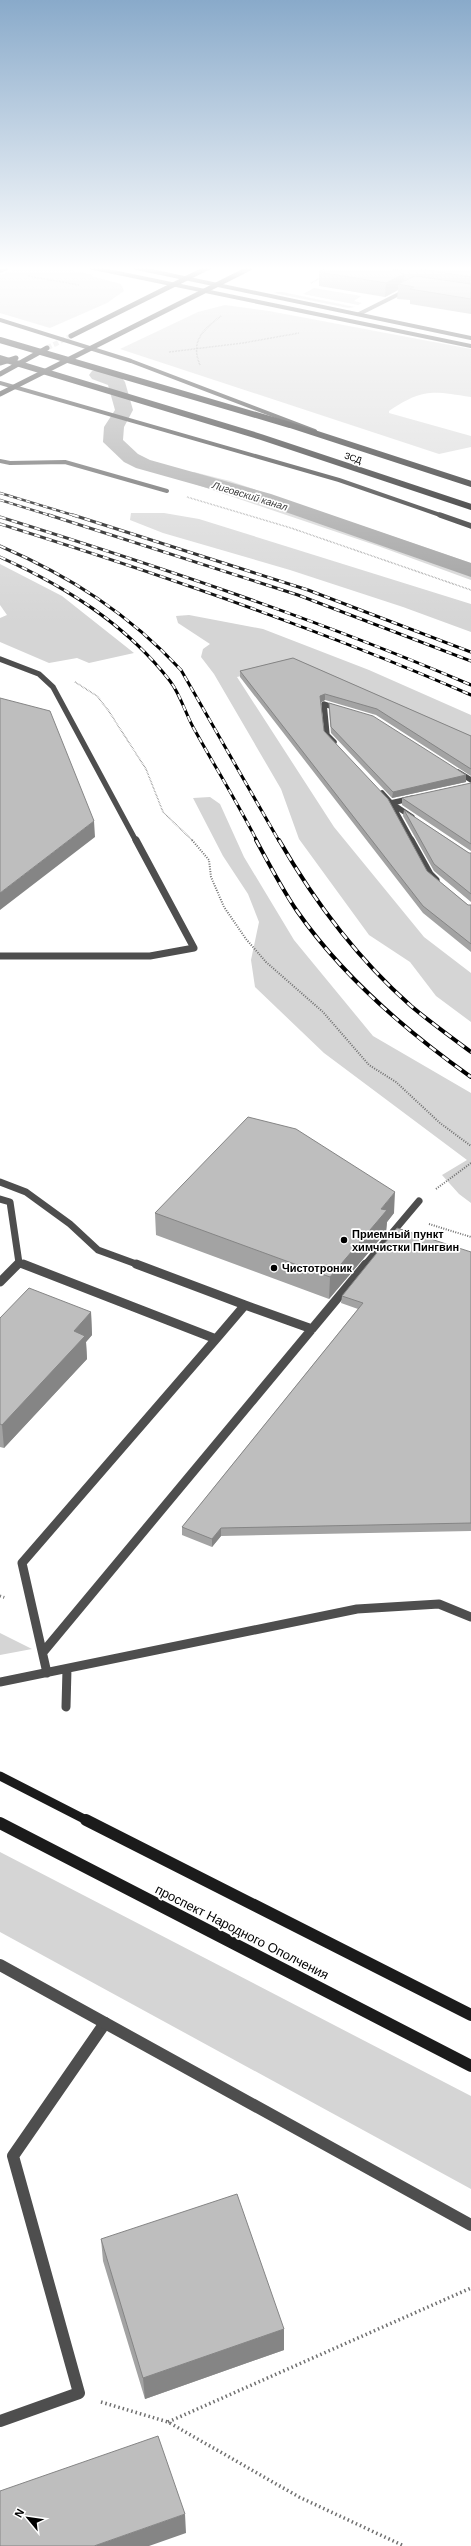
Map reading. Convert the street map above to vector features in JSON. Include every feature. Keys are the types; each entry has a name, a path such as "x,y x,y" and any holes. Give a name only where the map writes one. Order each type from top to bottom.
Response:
{"highway":[{"name":"ЗСД","path":"92,386 261,437 471,507"},
{"name":"ЗСД","path":"153,386 345,443 471,484"}],"main road":[{"path":"10,386 339,480 471,526"},
{"path":"0,394 16,386"},
{"path":"199,386 345,443"},
{"path":"0,1776 471,2015"},
{"name":"проспект Народного Ополчения","path":"0,1823 471,2066"}],"street":[{"path":"0,460 10,463 65,462 167,491"},
{"path":"0,660 25,667 48,680 56,689 194,948 150,956 0,956"},
{"path":"338,746 327,735 324,704 346,710"},
{"path":"452,767 471,780"},
{"path":"464,787 471,785"},
{"path":"375,786 391,803 416,819"},
{"path":"391,803 420,796"},
{"path":"391,803 430,874 442,884"},
{"path":"0,1182 26,1192 70,1224 98,1250 312,1329"},
{"path":"0,1198 10,1202 18,1264"},
{"path":"44,1651 419,1201"},
{"path":"18,1264 216,1339"},
{"path":"0,1282 18,1264"},
{"path":"47,1673 44,1651 22,1563 245,1305"},
{"path":"0,1682 357,1609 439,1604 471,1617"},
{"path":"66,1707 67,1669"},
{"path":"0,1965 471,2225"},
{"path":"0,2421 79,2393 13,2156 104,2023"}],"path":[{"path":"167,491 268,520 471,590"},
{"path":"48,680 71,679 98,696 146,769 163,812 190,837 209,860 212,877 224,907 246,939 266,962 323,1012 369,1065 396,1082 440,1122 471,1146"},
{"path":"419,1201 471,1163"},
{"path":"406,1216 471,1237"},
{"path":"168,2422 471,2288"},
{"path":"79,2393 119,2409 168,2422 299,2497 404,2546"}],"shaded area":[{"path":"232,386 471,386 471,397 447,393 428,393 411,398 389,411 389,413 471,436 471,447 439,454"},
{"path":"194,472 230,481 471,563 471,580 378,546 177,478"},
{"path":"131,513 164,513 199,519 471,604 471,632 403,607 290,570 163,533 130,520"},
{"path":"0,564 62,596 134,653 89,663 77,658 49,663 0,642 0,618 7,615 0,605"},
{"path":"189,615 263,629 369,670 471,715 471,741 295,663 237,677 334,827 424,937 471,973 471,1022 436,996 410,962 369,935 299,839 281,789 214,674 201,657 203,649 210,644 178,623 176,616"},
{"path":"210,797 220,804 244,857 294,940 373,1036 471,1093 471,1203 459,1194 442,1175 467,1160 324,1053 255,987 251,960 259,922 248,894 223,856 193,798"},
{"path":"0,1633 32,1649 0,1655"},
{"path":"0,1852 471,2096 471,2189 0,1932"}],"building":[{"path":"293,658 471,736 471,769 377,709 325,694 320,696 324,731 388,799 427,871 468,905 471,905 471,944 423,906 240,671"},
{"path":"0,698 50,711 94,821 0,893"},
{"path":"329,703 373,716 466,775 393,792 331,727"},
{"path":"471,783 471,844 402,798"},
{"path":"404,810 471,853 471,894 434,864"},
{"path":"248,1117 296,1129 395,1192 381,1209 387,1210 330,1277 155,1213"},
{"path":"397,1228 471,1252 471,1523 221,1528 212,1539 182,1527 363,1303 342,1296"},
{"path":"29,1288 91,1312 74,1331 85,1336 2,1425 0,1424 0,1318"},
{"path":"237,2194 284,2329 143,2378 101,2239"},
{"path":"158,2436 185,2514 94,2546 0,2546 0,2491"}],"waterway":[{"name":"Лиговский канал","path":"117,386 124,410 114,427 113,442 131,458 143,464 264,498 471,570"}],"railway":[{"path":"0,493 76,516"},
{"path":"0,500 52,516"},
{"path":"49,515 298,595 471,661"},
{"path":"73,515 308,590 471,652"},
{"path":"0,517 238,595 355,638 471,685"},
{"path":"0,524 119,562 238,603 355,647 471,695"},
{"path":"0,546 50,570 97,598 141,631 181,670 279,841"},
{"path":"0,557 48,581 93,608 114,624 153,660 174,686 193,727 257,841"},
{"path":"256,840 297,911 334,958 377,1002 400,1022 471,1077"},
{"path":"279,840 322,907 373,969 411,1006 471,1052"}],"place":[{"name":"Приемный пункт химчистки Пингвин","path":"344,1240"},
{"name":"Чистотроник","path":"274,1268"}]}
